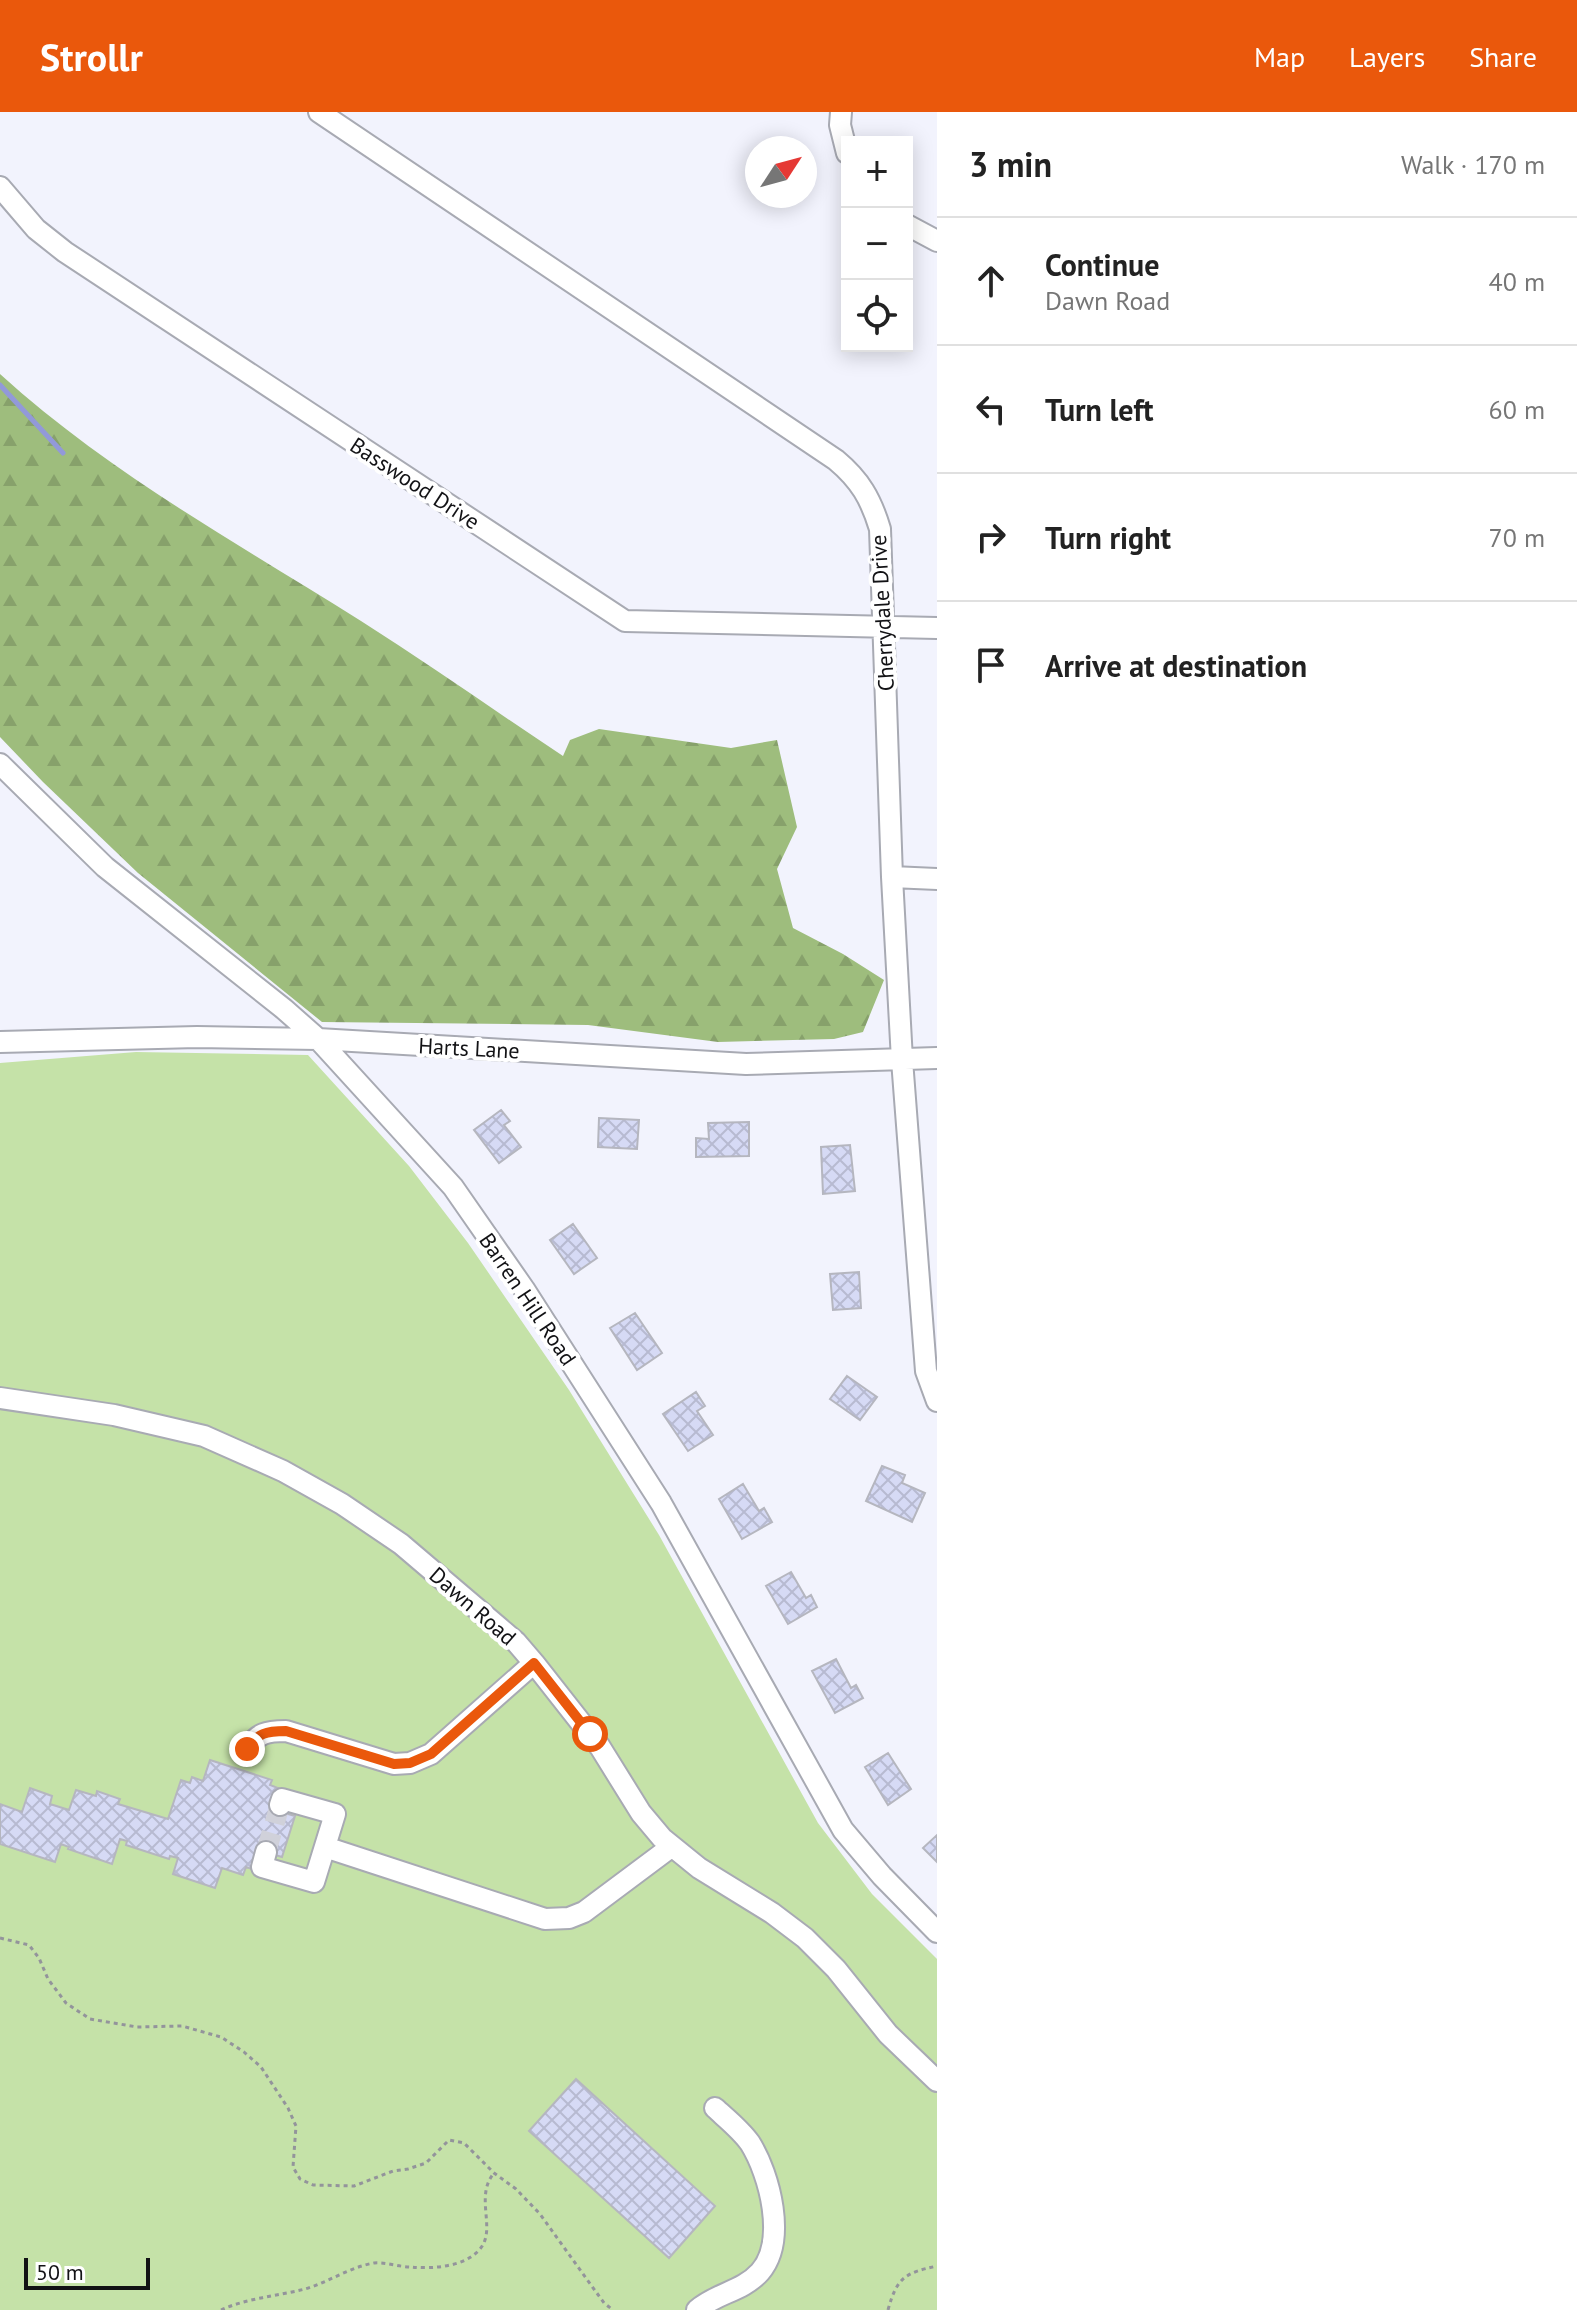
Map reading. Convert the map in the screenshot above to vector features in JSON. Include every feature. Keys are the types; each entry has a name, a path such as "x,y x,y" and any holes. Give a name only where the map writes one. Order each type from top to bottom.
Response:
{"street":[{"name":"Cherrydale Drive","path":"319,112 823,451 851,473 872,503 880,529 892,877 902,1060 923,1342 926,1371 937,1401"},
{"path":"841,112 843,136"},
{"name":"Basswood Drive","path":"0,187 36,229 65,252 625,621 937,628"},
{"path":"913,228 937,241"},
{"name":"Barren Hill Road","path":"0,764 105,867 318,1039 453,1187 524,1289 661,1503 843,1830 882,1876 937,1932"},
{"path":"892,877 937,879"},
{"name":"Harts Lane","path":"0,1042 197,1037 318,1039 746,1064 937,1058"},
{"name":"Dawn Road","path":"0,1398 114,1415 204,1436 283,1471 342,1504 401,1544 516,1642 600,1747 652,1827 671,1847 805,1938 836,1969 888,2034 937,2081"},
{"path":"247,1749 256,1736 268,1731 286,1731 394,1764 410,1763 431,1754 534,1663"},
{"path":"266,1852 262,1867 314,1882 335,1814 282,1799 280,1805"},
{"path":"325,1847 545,1919 569,1918 584,1912 671,1847"},
{"path":"697,2310 711,2300 740,2289 762,2270 775,2228 773,2203 750,2143 715,2108"}],"path":[{"path":"0,1938 29,1945 66,2003 90,2019 137,2027 182,2026 221,2037 244,2052 261,2067 288,2108 296,2126 293,2167 300,2179 313,2185 354,2186 393,2171 426,2163 449,2140 464,2143 540,2214 604,2303 613,2310"},
{"path":"221,2310 308,2288 376,2263 412,2268 449,2266 469,2258 481,2248 487,2236 484,2198 488,2180 494,2173"},
{"path":"888,2310 893,2291 910,2272 937,2266"}],"green space":[{"path":"0,374 42,410 129,475 386,637 563,756 570,740 599,729 731,748 777,740 797,827 777,869 793,928 884,980 863,1032 834,1039 718,1042 588,1025 322,1022 138,873 0,737"},
{"path":"136,1052 308,1055 409,1166 468,1243 569,1390 659,1535 818,1823 872,1894 937,1959 937,2310 0,2310 0,1063"}],"building":[{"path":"501,1110 510,1121 504,1125 521,1147 499,1163 474,1130"},
{"path":"599,1118 639,1120 637,1149 598,1147"},
{"path":"749,1122 749,1156 696,1157 696,1138 709,1139 708,1123"},
{"path":"850,1145 855,1191 823,1194 821,1147"},
{"path":"573,1224 597,1258 574,1274 550,1240"},
{"path":"859,1272 861,1308 833,1310 830,1274"},
{"path":"635,1313 662,1353 637,1370 610,1328"},
{"path":"847,1376 877,1397 860,1420 830,1399"},
{"path":"696,1392 705,1406 697,1411 713,1435 688,1451 663,1414"},
{"path":"882,1466 905,1475 902,1483 925,1493 912,1522 866,1501"},
{"path":"743,1484 759,1511 764,1508 772,1522 742,1539 719,1499"},
{"path":"791,1572 806,1598 811,1595 817,1607 788,1624 766,1586"},
{"path":"836,1659 851,1688 856,1685 863,1698 835,1713 812,1671"},
{"path":"888,1753 911,1789 888,1805 865,1767"},
{"path":"210,1760 272,1780 270,1785 278,1788 273,1803 285,1813 295,1816 282,1857 258,1850 252,1869 246,1867 243,1875 222,1868 215,1888 173,1874 178,1858 170,1856 169,1859 126,1845 127,1841 120,1839 112,1864 61,1844 55,1862 0,1844 0,1804 22,1812 30,1788 52,1796 50,1804 69,1810 76,1790 96,1796 97,1791 120,1799 118,1804 168,1819 181,1780 190,1783 192,1777 203,1781"},
{"path":"937,1835 937,1862 923,1848"},
{"path":"576,2079 715,2206 669,2258 529,2131"}],"waterway":[{"path":"0,385 63,453"}],"tunnel":[{"path":"266,1852 280,1805"}],"route":[{"path":"247,1749 256,1736 268,1731 286,1731 394,1764 410,1763 431,1754 534,1663 590,1734"}]}
